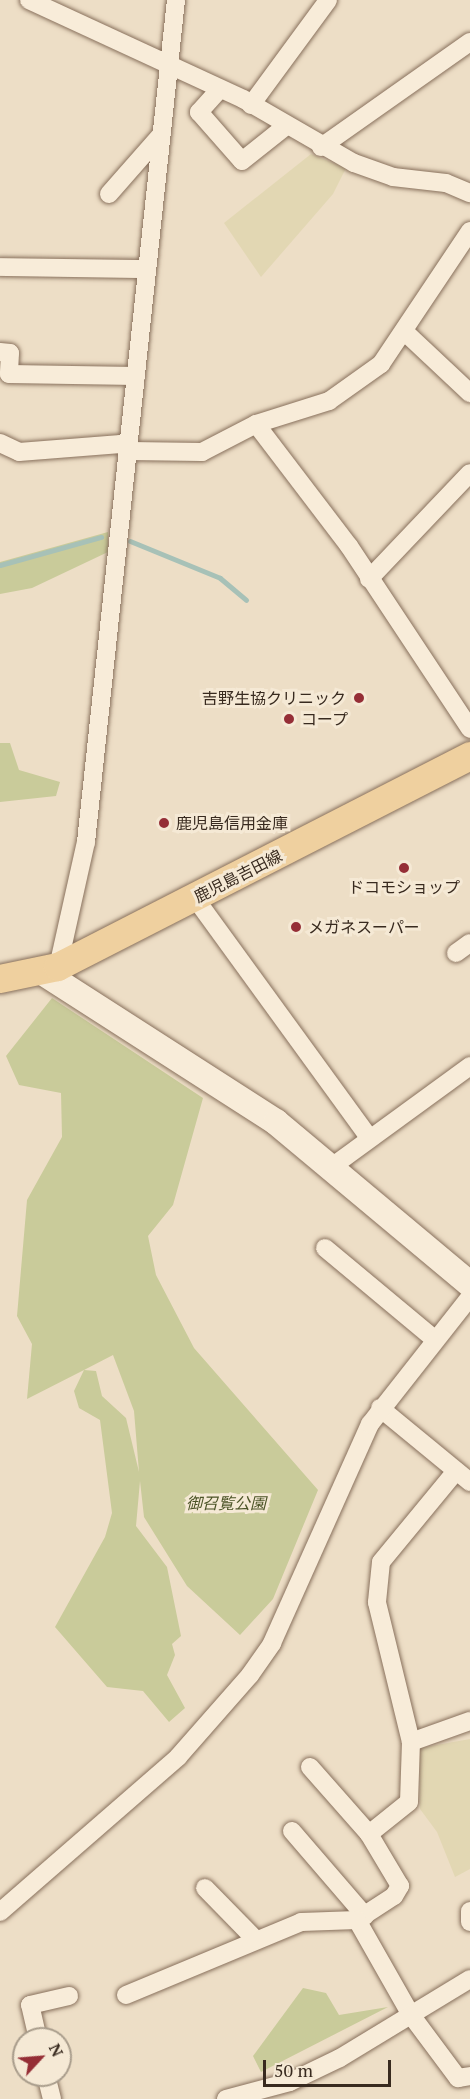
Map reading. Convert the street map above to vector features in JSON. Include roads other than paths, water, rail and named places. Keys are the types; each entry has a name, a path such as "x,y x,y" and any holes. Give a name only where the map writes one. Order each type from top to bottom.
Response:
{"main road":[{"name":"鹿児島吉田線","path":"5,974 51,970 470,756"}],"street":[{"path":"29,0 166,68 251,105 321,147 393,177 456,185 470,193"},
{"path":"176,0 166,68 130,451 87,842 51,970 276,1122 333,1166 470,1284"},
{"path":"251,105 328,0"},
{"path":"321,147 470,42"},
{"path":"219,90 200,112 242,161 286,126"},
{"path":"109,194 159,137"},
{"path":"0,443 19,452 121,444 130,451 202,452 256,424 351,390 406,333 469,236"},
{"path":"0,267 146,269"},
{"path":"406,333 470,393"},
{"path":"0,352 10,353 9,374 136,376"},
{"path":"256,424 369,579 470,729"},
{"path":"369,579 470,473"},
{"path":"195,898 368,1136"},
{"path":"333,1166 368,1136 470,1066"},
{"path":"325,1248 433,1338"},
{"path":"0,1912 178,1757 250,1675 272,1644 380,1408 433,1338 470,1297"},
{"path":"369,1834 408,1802 411,1742 377,1602 381,1562 463,1477 380,1408"},
{"path":"411,1742 470,1721"},
{"path":"126,1995 255,1939 301,1922 361,1918 394,1896 399,1886 369,1834 309,1767"},
{"path":"292,1831 361,1918 411,2014 458,2078 470,2076"},
{"path":"205,1888 255,1939"},
{"path":"470,1911 470,1922"},
{"path":"225,2099 244,2097 290,2082 470,1979"},
{"path":"35,2027 30,2005 69,1996"}],"waterway":[{"path":"0,565 101,537"},
{"path":"130,541 220,578 246,600"}],"place":[{"name":"吉野生協クリニック","path":"359,698"},
{"name":"コープ","path":"289,719"},
{"name":"鹿児島信用金庫","path":"164,823"},
{"name":"ドコモショップ","path":"404,868"},
{"name":"メガネスーパー","path":"296,927"}],"park label":[{"name":"御召覧公園","path":"226,1503"}]}
